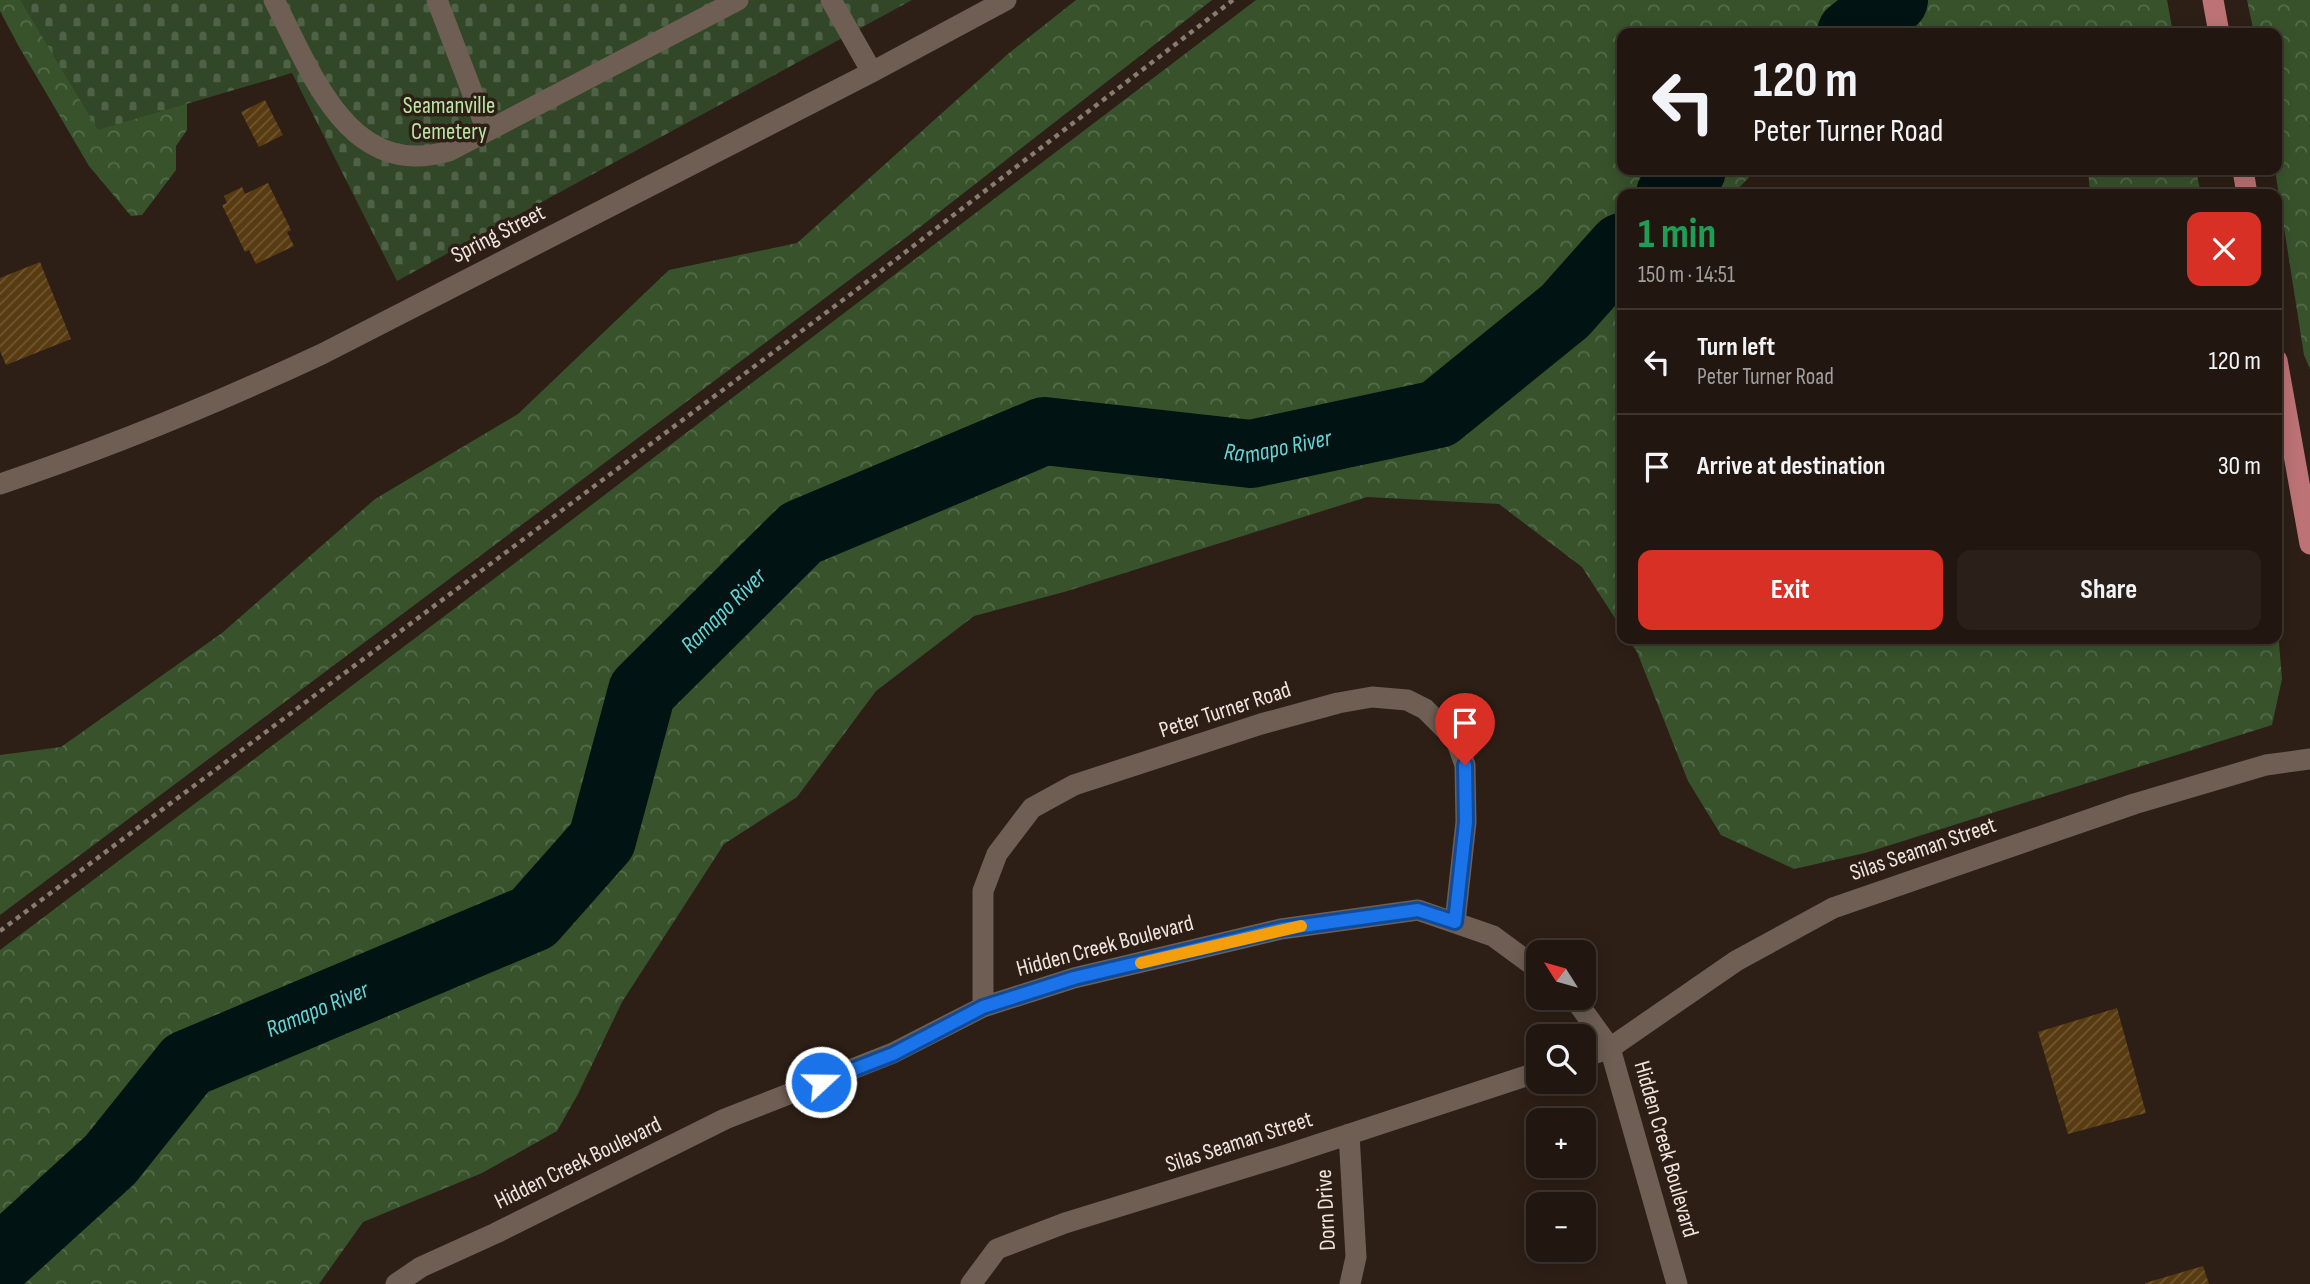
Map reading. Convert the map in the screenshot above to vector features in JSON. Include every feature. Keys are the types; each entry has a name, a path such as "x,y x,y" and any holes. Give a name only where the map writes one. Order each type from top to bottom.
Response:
{"main road":[{"path":"2213,0 2218,28"},
{"path":"2282,388 2310,544"}],"street":[{"path":"274,0 320,88 355,134 391,154 412,158 431,157 449,151 738,0"},
{"path":"437,0 487,131"},
{"path":"831,0 872,72"},
{"name":"Spring Street","path":"0,485 92,453 313,359 872,72 1006,0"},
{"name":"Peter Turner Road","path":"983,1007 983,891 997,854 1032,808 1073,785 1261,724 1338,703 1372,697 1407,699 1425,709 1456,740 1465,765 1466,822 1455,922"},
{"name":"Silas Seaman Street","path":"1596,1053 1610,1048 1736,961 1833,908 2134,804 2266,765 2310,759"},
{"name":"Hidden Creek Boulevard","path":"396,1284 421,1267 496,1233 725,1119 893,1054 983,1007 1074,978 1281,929 1418,910 1493,936 1526,960"},
{"name":"Hidden Creek Boulevard","path":"1583,1010 1610,1048 1677,1284"},
{"name":"Silas Seaman Street","path":"971,1284 997,1249 1065,1223 1526,1076"},
{"name":"Dorn Drive","path":"1349,1134 1356,1257 1350,1284"}],"path":[{"path":"0,931 851,294 1233,0"}],"green space":[{"path":"0,0 130,0 187,59 187,130 176,146 176,170 142,215 131,216 89,166 18,45 0,11"},
{"name":"Seamanville Cemetery","path":"20,0 912,0 397,281 292,73 98,130"},
{"path":"1076,0 1212,0 920,227 0,915 0,755 61,747 222,633 375,499 518,414 669,270 797,243 1009,53"},
{"path":"1256,0 2167,0 2172,28 1617,28 1617,175 1751,175 1738,189 1617,189 1617,621 1582,567 1499,504 1367,497 1064,592 974,616 876,691 797,797 724,844 622,1002 578,1094 557,1131 482,1173 363,1222 319,1284 0,1284 0,950"},
{"path":"2247,0 2310,0 2310,369 2304,355 2282,215 2282,189 2278,189 2276,175 2282,175 2282,28 2253,28"},
{"path":"2088,175 2197,175 2200,189 2090,189"},
{"path":"1631,644 2279,644 2282,679 2272,725 1865,853 1794,869 1721,835 1688,781"}],"building":[{"path":"265,100 283,135 259,147 241,112"},
{"path":"268,183 291,230 287,232 294,246 256,264 249,250 245,252 222,205 227,203 224,196 242,187 245,194"},
{"path":"40,262 71,339 6,365 0,351 0,278"},
{"path":"2117,1008 2146,1113 2068,1134 2038,1032"},
{"path":"2203,1266 2209,1284 2145,1284 2145,1283"}],"waterway":[{"name":"Ramapo River","path":"1858,28 1894,0"},
{"name":"Ramapo River","path":"1675,189 1687,175"},
{"name":"Ramapo River","path":"0,1260 110,1160 187,1064 533,918 602,840 642,691 801,533 1044,431 1251,454 1438,414 1565,311 1617,253"}],"slow traffic":[{"path":"1141,963 1301,926"}],"route":[{"path":"821,1082 893,1054 983,1007 1074,978 1281,929 1418,910 1455,922 1466,822 1465,765"}]}
